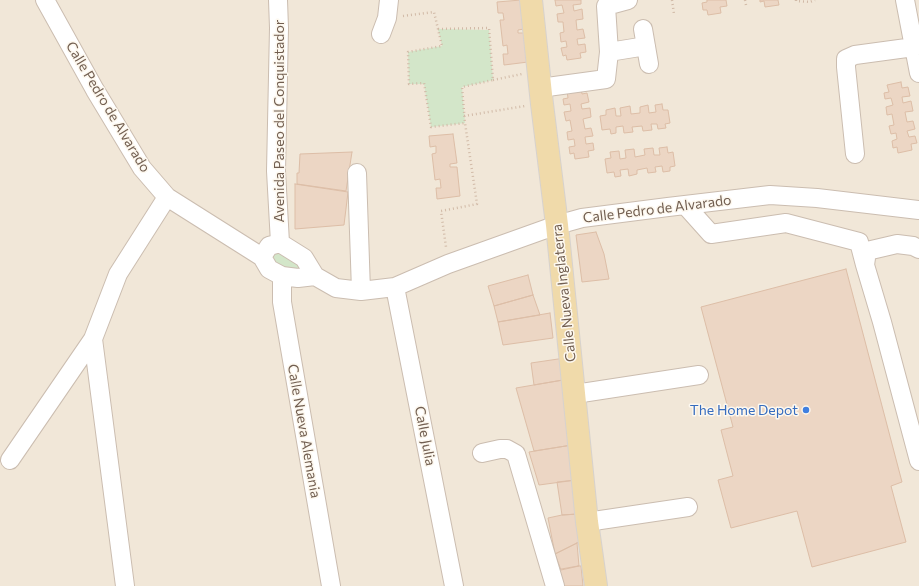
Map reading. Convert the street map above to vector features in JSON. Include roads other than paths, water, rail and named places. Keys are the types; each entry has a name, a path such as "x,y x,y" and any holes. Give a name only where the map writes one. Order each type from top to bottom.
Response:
{"main road":[{"name":"Calle Nueva Inglaterra","path":"531,0 596,586"}],"street":[{"name":"Calle Pedro de Alvarado","path":"45,0 95,90 142,168 167,197 262,257 269,269 282,276"},
{"name":"Avenida Paseo del Conquistador","path":"278,0 279,28 276,171 280,243"},
{"path":"540,88 606,79 610,52 606,6 628,0"},
{"path":"905,0 919,73"},
{"path":"643,29 649,64"},
{"path":"610,52 646,46"},
{"path":"855,154 846,59 855,56 914,47"},
{"path":"357,173 362,291"},
{"name":"Calle Pedro de Alvarado","path":"280,243 304,258 315,276 336,288 362,291 395,287 448,264 557,225 582,218 770,195 817,198 919,210"},
{"path":"10,460 93,339 118,274 167,197"},
{"path":"685,205 711,234 786,223 881,248"},
{"path":"859,242 919,461"},
{"path":"262,257 270,246 280,243"},
{"path":"865,265 867,251 897,244 913,246 919,249"},
{"path":"282,276 298,278 315,276"},
{"name":"Calle Nueva Alemania","path":"282,276 282,302 331,586"},
{"name":"Calle Julia","path":"395,287 454,586"},
{"path":"93,339 126,586"},
{"path":"575,394 699,375"},
{"path":"482,453 507,449 516,454 554,586"},
{"path":"588,522 688,507"}],"place":[{"name":"The Home Depot","path":"806,410"}]}
